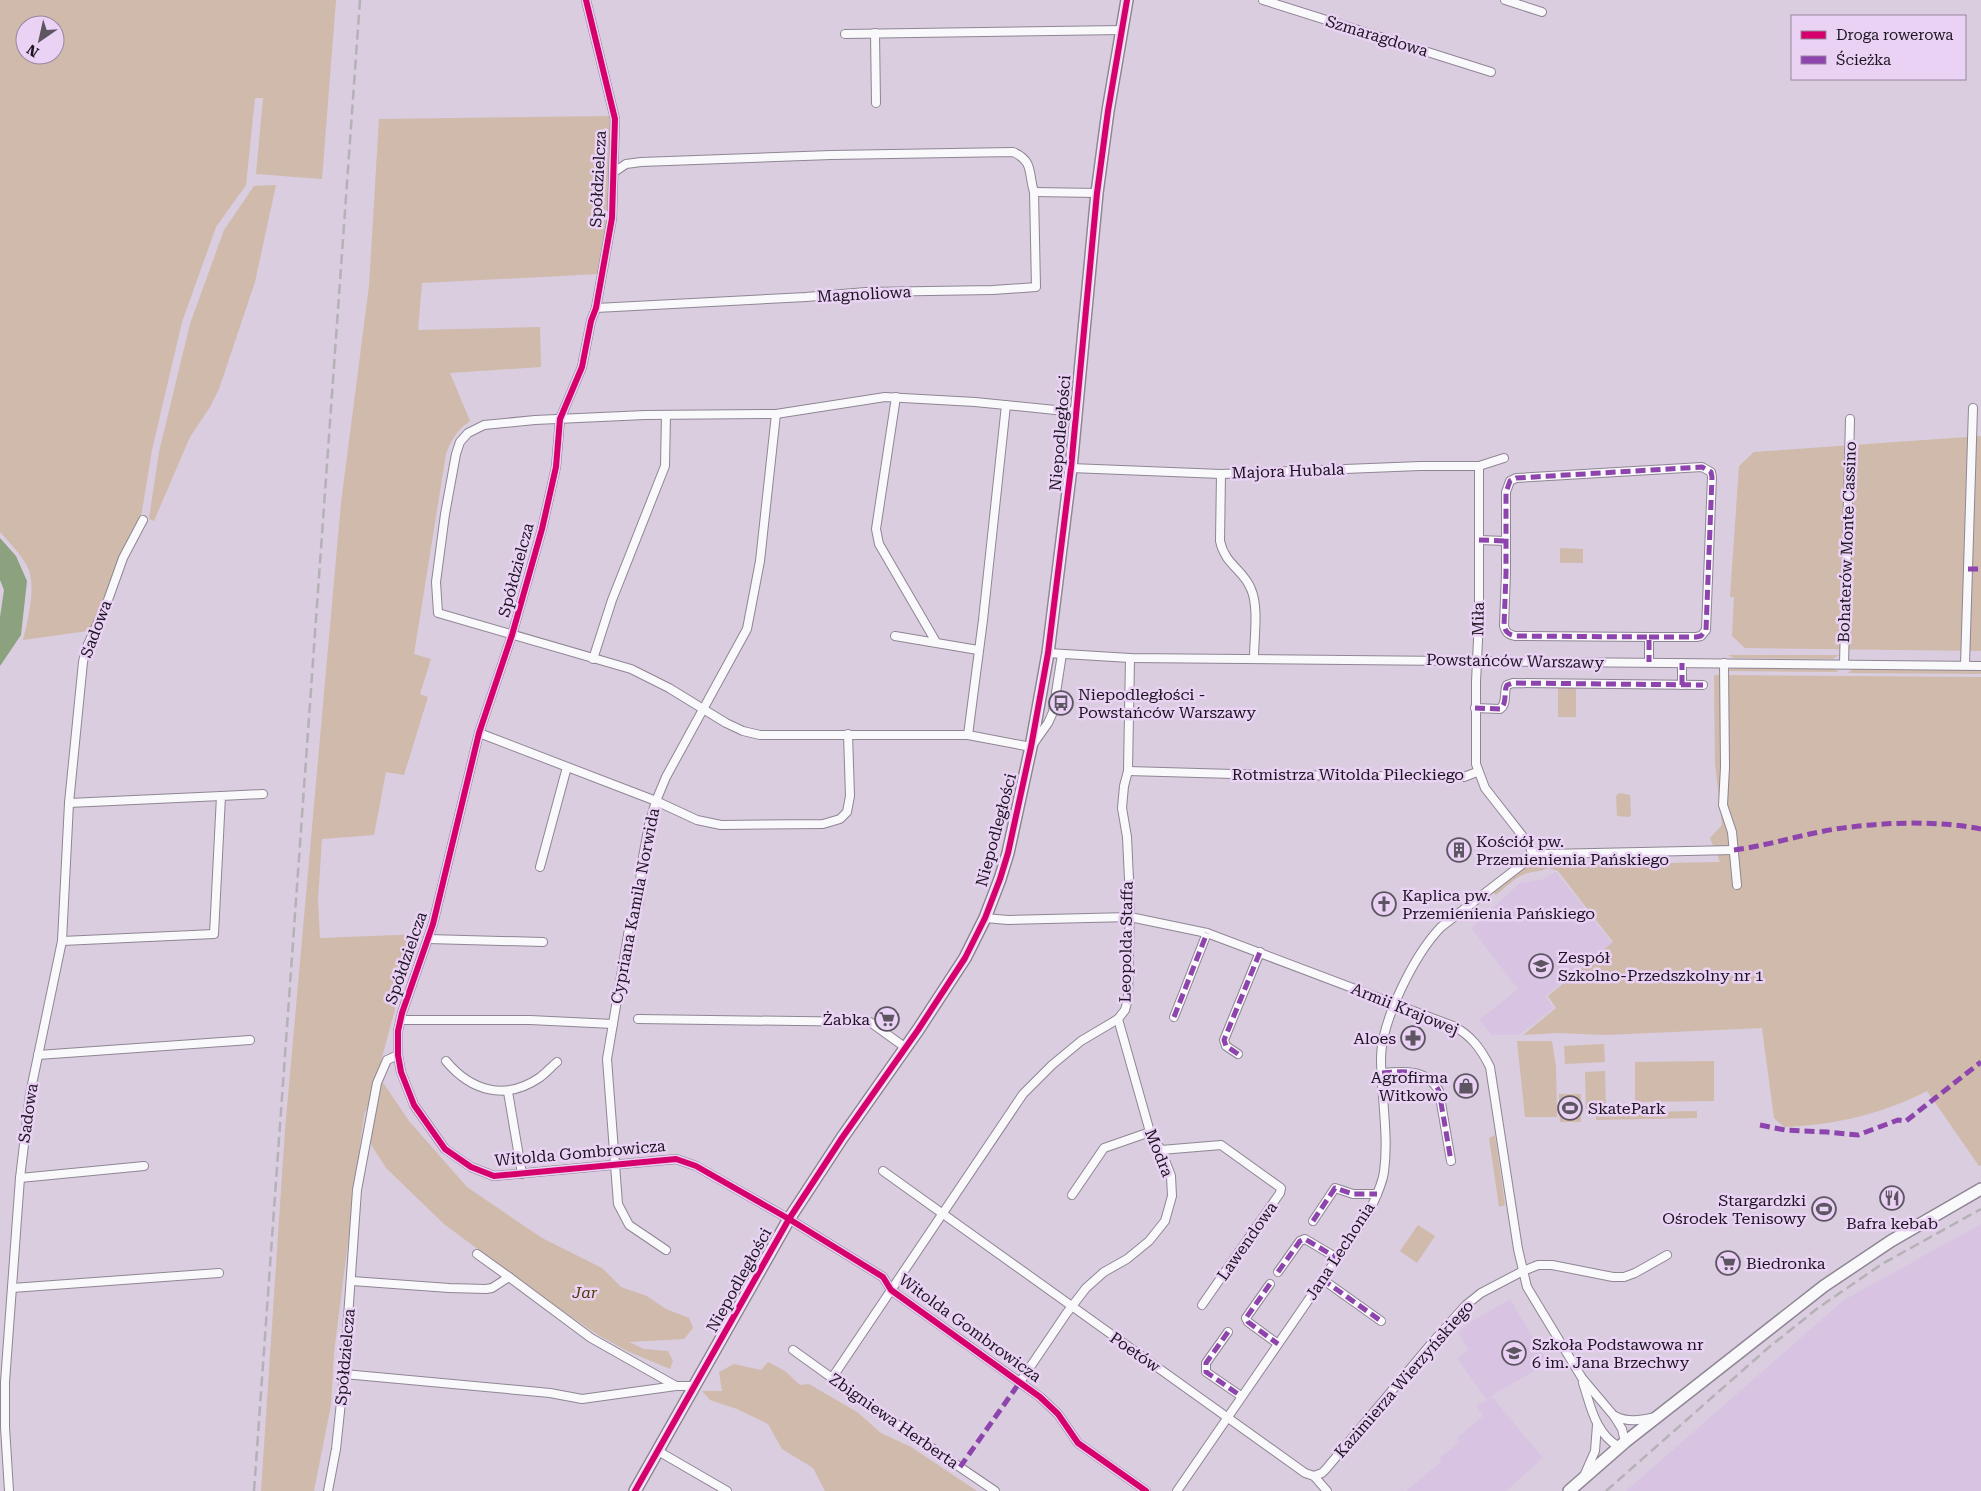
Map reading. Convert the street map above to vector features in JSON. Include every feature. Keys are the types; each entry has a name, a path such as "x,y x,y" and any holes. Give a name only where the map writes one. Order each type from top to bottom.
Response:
{"street":[{"name":"Spółdzielcza","path":"400,1020 428,939 449,863 479,733 512,635 546,512 556,467 560,419 582,367 596,308 612,218 615,119 586,0"},
{"name":"Niepodległości","path":"635,1491 789,1219 965,958 985,918 1008,852 1031,747 1048,653 1071,468 1097,193 1108,111 1127,0"},
{"name":"Szmaragdowa","path":"1263,0 1491,72"},
{"path":"1505,0 1542,12"},
{"path":"844,34 1123,30"},
{"path":"875,33 876,103"},
{"name":"Magnoliowa","path":"596,308 866,292 993,290 1036,287 1034,192 1030,178 1029,163 1023,156 1013,152 831,155 642,162 626,164 614,172"},
{"path":"1034,192 1097,193"},
{"path":"1062,654 1053,712 1048,723 1031,747 968,735 760,735 743,731 726,723 668,688 631,670 438,613 436,596 437,572 452,473 460,442 475,428 560,419 666,415 776,414 896,397 1075,412"},
{"path":"896,397 876,529 879,544 936,642"},
{"path":"968,735 1006,405"},
{"path":"1965,665 1973,408"},
{"name":"Cypriana Kamila Norwida","path":"666,1250 629,1225 618,1204 607,1059 629,928 639,903 641,868 656,801 670,769 747,629 760,562 776,414"},
{"path":"593,659 612,600 665,466 666,415"},
{"name":"Bohaterów Monte Cassino","path":"1844,664 1850,419"},
{"name":"Majora Hubala","path":"1071,468 1221,474 1420,466 1479,466 1504,458"},
{"name":"Miła","path":"1478,772 1475,756 1475,708 1479,466"},
{"path":"1702,467 1708,469 1712,476 1706,630 1701,636 1696,637 1648,637 1515,636 1508,634 1504,626 1506,492 1510,480 1606,472 1702,467"},
{"path":"1221,474 1220,541 1227,560 1244,578 1253,594 1255,602 1254,658"},
{"name":"Sadowa","path":"9,1491 5,1427 5,1382 20,1178 30,1094 62,940 69,803 77,712 86,649 108,600 123,558 143,520"},
{"path":"1479,540 1506,541"},
{"path":"895,636 978,650"},
{"path":"1648,637 1649,662"},
{"name":"Powstańców Warszawy","path":"1048,653 1130,658 1981,666"},
{"name":"Leopolda Staffa","path":"832,1378 1023,1094 1081,1040 1118,1019 1125,1010 1128,999 1130,901 1127,837 1122,808 1124,786 1128,771 1130,658"},
{"path":"1682,663 1682,685"},
{"path":"1724,663 1725,767 1723,805 1732,832 1737,885"},
{"path":"1475,708 1500,709 1504,704 1507,685 1513,683 1703,685"},
{"path":"479,733 656,801 697,820 721,825 823,824 840,819 847,812 850,796 848,734"},
{"path":"540,867 567,766"},
{"name":"Rotmistrza Witolda Pileckiego","path":"1128,771 1464,777 1478,772 1486,788 1528,842 1532,852"},
{"path":"69,803 263,794"},
{"path":"62,940 214,934 221,796"},
{"path":"1532,852 1547,854 1734,850"},
{"name":"Jana Lechonia","path":"1227,1416 1369,1212 1377,1194 1384,1173 1385,1152 1381,1055 1395,1004 1417,959 1431,937 1524,862 1532,852"},
{"name":"Armii Krajowej","path":"985,918 1008,920 1130,917 1207,933 1465,1032 1477,1045 1490,1067 1518,1249 1528,1287 1582,1378 1614,1416 1622,1429 1622,1444 1604,1435 1597,1425 1582,1378"},
{"path":"1174,1016 1207,933"},
{"name":"Spółdzielcza","path":"428,939 543,942"},
{"path":"1238,1054 1226,1046 1224,1040 1260,952"},
{"path":"638,1019 870,1022 906,1048"},
{"name":"Modra","path":"1072,1308 1086,1288 1104,1272 1128,1259 1149,1241 1165,1221 1172,1196 1170,1176 1160,1150 1150,1132 1118,1019"},
{"path":"400,1020 530,1020 613,1024"},
{"name":"Witolda Gombrowicza","path":"400,1020 398,1055 403,1078 414,1105 445,1149 459,1160 483,1173 494,1176 676,1159 696,1166 789,1219 883,1277 891,1290 1020,1382 1058,1414 1078,1443 1146,1491"},
{"path":"38,1056 250,1040"},
{"name":"Spółdzielcza","path":"328,1491 336,1449 344,1374 357,1190 368,1124 380,1071 387,1060 398,1055"},
{"path":"446,1061 467,1081 482,1088 508,1092 539,1078 557,1062"},
{"path":"1382,1073 1419,1073 1434,1082 1439,1091 1451,1161"},
{"name":"Witolda Gombrowicza","path":"508,1092 522,1174"},
{"path":"1072,1195 1104,1148 1150,1132"},
{"name":"Lawendowa","path":"1160,1150 1221,1145 1282,1188 1202,1305"},
{"path":"20,1178 144,1166"},
{"path":"883,1171 943,1214"},
{"path":"1313,1221 1335,1188 1353,1194 1377,1194"},
{"path":"1568,1491 1657,1416 1832,1281 1891,1241 1981,1190"},
{"name":"Poetów","path":"943,1214 1305,1473 1314,1476 1327,1491"},
{"path":"1278,1272 1300,1241 1305,1239 1337,1258"},
{"path":"477,1254 591,1338 676,1386"},
{"name":"Kazimierza Wierzyńskiego","path":"1314,1476 1326,1469 1431,1344 1466,1305 1481,1293 1534,1266 1552,1265 1613,1277 1624,1277 1667,1255"},
{"path":"12,1288 219,1273"},
{"path":"352,1281 486,1289 492,1288 509,1278"},
{"path":"1322,1279 1381,1321"},
{"path":"1270,1284 1246,1318 1248,1322 1278,1344"},
{"path":"1020,1382 1072,1308"},
{"path":"1228,1332 1206,1363 1206,1372 1241,1396"},
{"name":"Zbigniewa Herberta","path":"793,1350 848,1391 995,1491"},
{"path":"344,1374 550,1393 582,1399 676,1386 695,1386"},
{"path":"1177,1491 1227,1416"},
{"path":"1614,1416 1623,1420 1637,1421 1657,1416"},
{"name":"Armii Krajowej","path":"1582,1479 1595,1451 1597,1425"},
{"path":"658,1451 727,1491"}],"shaded area":[{"path":"0,538 16,556 27,581 21,635 0,666 0,617 4,590 0,580"},
{"name":"Zespół Szkolno-Przedszkolny nr 1","path":"1556,872 1612,943 1545,996 1554,1008 1519,1035 1492,1035 1479,1020 1518,989 1471,928 1520,883 1544,879"},
{"path":"1981,1224 1981,1491 1626,1491 1844,1300"},
{"path":"1510,1299 1548,1363 1486,1399 1457,1358 1469,1350 1458,1333 1466,1325"},
{"path":"1492,1397 1543,1458 1506,1491 1406,1491 1441,1462 1439,1459 1460,1441 1457,1438 1483,1416 1476,1406"}],"green space":[{"path":"0,0 336,0 322,179 256,174 263,98 255,98 246,185 216,227 182,322 152,450 141,517 95,630 23,640 31,602 31,582 27,566 0,532"},
{"path":"611,116 607,224 599,274 422,283 418,330 540,327 541,367 450,373 470,421 455,435 446,454 414,654 431,659 420,694 428,697 404,775 386,772 374,835 322,839 318,900 320,938 423,934 397,1002 371,1098 364,1115 334,1353 331,1405 314,1491 261,1491 285,1130 341,503 369,286 379,119"},
{"path":"276,185 255,282 219,389 210,407 190,437 154,521 149,519 159,452 190,324 224,230 254,186"},
{"path":"1981,436 1981,651 1745,648 1732,636 1734,597 1730,597 1739,466 1754,452"},
{"path":"1560,548 1583,549 1583,563 1560,563"},
{"path":"1728,655 1839,655 1833,659 1734,658"},
{"path":"1733,667 1834,669 1839,672 1728,671"},
{"path":"1853,669 1981,670 1981,674 1848,673"},
{"path":"1714,675 1981,677 1981,1165 1979,1166 1927,1091 1893,1106 1858,1117 1822,1124 1784,1127 1774,1118 1762,1028 1606,1035 1556,1033 1523,1035 1556,1008 1548,996 1613,942 1558,871 1548,868 1525,874 1496,895 1493,892 1529,866 1545,860 1554,859 1554,865 1720,862 1710,838 1722,825 1715,764"},
{"path":"1558,688 1576,688 1576,717 1558,717"},
{"path":"1619,793 1630,795 1631,815 1629,817 1617,816 1616,796"},
{"path":"1517,1041 1552,1041 1556,1067 1557,1117 1525,1117"},
{"path":"1604,1044 1605,1062 1565,1064 1564,1046"},
{"path":"1714,1061 1714,1101 1635,1102 1635,1062"},
{"path":"1605,1071 1606,1108 1586,1109 1585,1072"},
{"name":"Jar","path":"382,1081 409,1121 467,1187 542,1238 602,1268 621,1287 647,1296 666,1309 689,1318 693,1328 684,1339 629,1342 644,1349 668,1351 673,1361 670,1369 627,1351 598,1335 542,1297 444,1224 386,1168 372,1146 369,1135"},
{"name":"SkatePark","path":"1559,1094 1581,1094 1581,1122 1560,1122"},
{"path":"1697,1111 1697,1118 1596,1120 1596,1113"},
{"path":"1495,1135 1505,1205 1499,1207 1489,1138"},
{"path":"1418,1225 1435,1236 1417,1263 1400,1251"},
{"path":"768,1362 785,1371 800,1385 809,1384 857,1412 881,1433 911,1447 977,1491 825,1491 813,1468 782,1449 768,1424 737,1409 710,1400 702,1391 722,1391 719,1372 734,1364 761,1370"}],"railway":[{"path":"254,1491 360,0"},
{"path":"1606,1491 1768,1348 1818,1308 1882,1264 1981,1209"}],"marked path":[{"path":"1649,637 1696,637 1701,636 1706,630 1711,472 1702,467 1516,478 1510,481 1506,492 1504,626 1507,632 1515,636 1649,637 1649,662"},
{"path":"1479,540 1506,541"},
{"path":"1968,569 1981,569"},
{"path":"1682,663 1682,685"},
{"path":"1475,708 1500,709 1505,701 1507,685 1513,683 1703,685"},
{"path":"1734,850 1836,829 1866,825 1899,823 1933,824 1981,829"},
{"path":"1174,1017 1207,933"},
{"path":"1238,1054 1226,1046 1224,1040 1260,952"},
{"path":"1760,1125 1785,1130 1858,1135 1898,1120 1906,1121 1981,1062"},
{"path":"1382,1073 1414,1073 1421,1075 1434,1084 1439,1091 1451,1161"},
{"path":"1313,1221 1335,1188 1353,1194 1377,1194"},
{"path":"1278,1272 1300,1241 1305,1239 1337,1258"},
{"path":"1322,1279 1381,1321"},
{"path":"1270,1284 1246,1318 1248,1322 1278,1344"},
{"path":"1228,1332 1206,1363 1206,1372 1241,1396"},
{"path":"960,1467 1020,1382"}],"cycle path":[{"path":"586,0 615,119 612,218 596,308 591,321 582,367 560,419 556,467 542,529 512,635 479,733 433,924 402,1013 398,1031 398,1055 401,1072 414,1105 445,1149 471,1167 494,1176 676,1159 696,1166 789,1219 883,1277 891,1290 1040,1397 1058,1414 1078,1443 1146,1491"},
{"path":"635,1491 789,1219 965,958 985,918 1000,879 1008,853 1031,747 1048,653 1071,468 1097,193 1108,111 1127,0"}],"place":[{"name":"Niepodległości - Powstańców Warszawy","path":"1061,703"},
{"name":"Kościół pw. Przemienienia Pańskiego","path":"1459,850"},
{"name":"Kaplica pw. Przemienienia Pańskiego","path":"1384,904"},
{"name":"Zespół Szkolno-Przedszkolny nr 1","path":"1541,966"},
{"name":"Żabka","path":"887,1019"},
{"name":"Aloes","path":"1413,1038"},
{"name":"Agrofirma Witkowo","path":"1466,1086"},
{"name":"SkatePark","path":"1570,1108"},
{"name":"Bafra kebab","path":"1892,1198"},
{"name":"Stargardzki Ośrodek Tenisowy","path":"1824,1209"},
{"name":"Biedronka","path":"1728,1263"},
{"name":"Szkoła Podstawowa nr 6 im. Jana Brzechwy","path":"1514,1353"}]}
